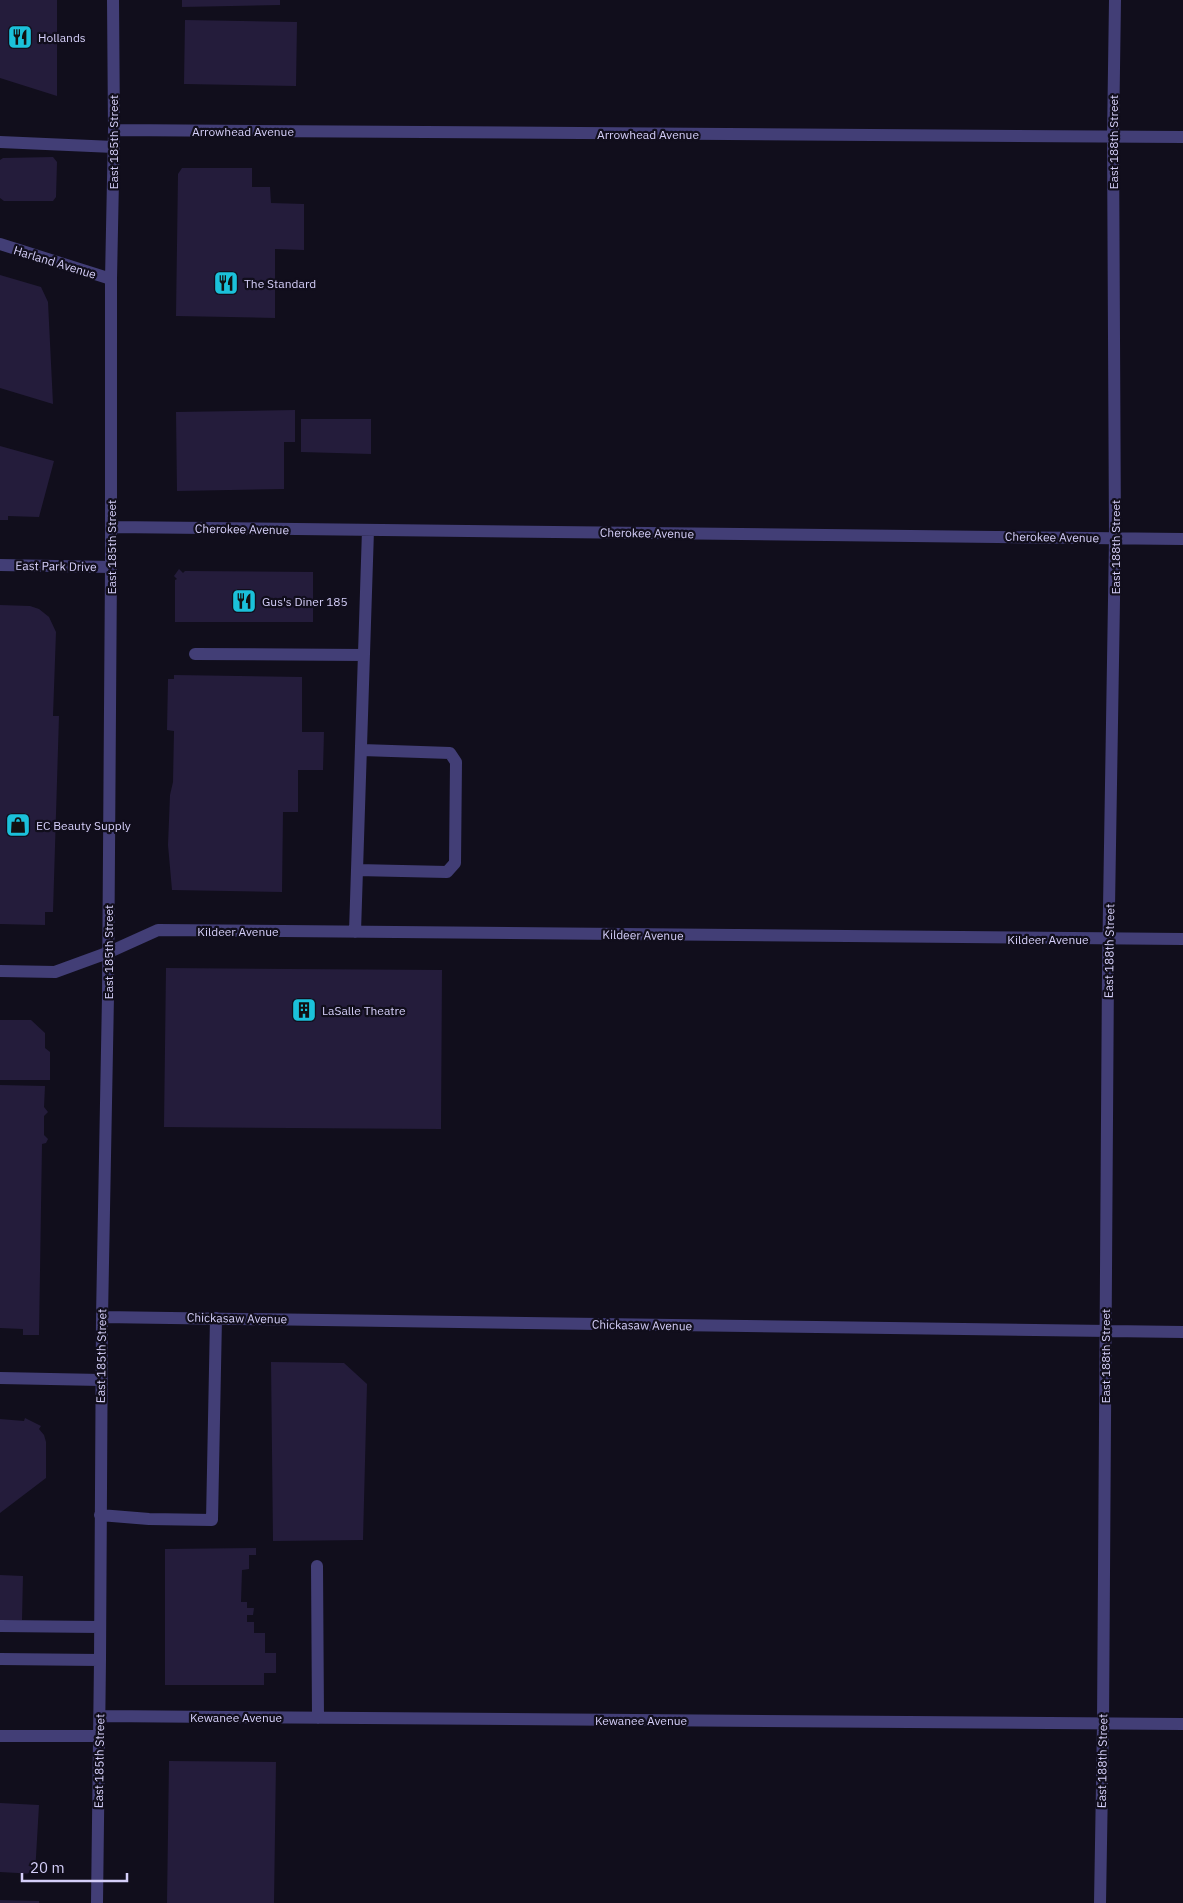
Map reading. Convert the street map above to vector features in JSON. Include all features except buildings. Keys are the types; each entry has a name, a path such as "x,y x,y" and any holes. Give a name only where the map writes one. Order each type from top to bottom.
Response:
{"street":[{"name":"East 185th Street","path":"97,1903 100,1736 101,1380 108,953 111,279 114,147 113,0"},
{"name":"East 188th Street","path":"1100,1903 1109,939 1115,538 1113,137 1115,0"},
{"name":"Arrowhead Avenue","path":"114,130 1183,137"},
{"path":"0,142 114,147"},
{"name":"Harland Avenue","path":"0,244 111,279"},
{"name":"Cherokee Avenue","path":"111,527 1183,539"},
{"path":"355,932 368,530"},
{"name":"East Park Drive","path":"0,565 111,567"},
{"path":"194,654 364,655"},
{"path":"356,870 447,872 455,863 456,762 450,753 362,750"},
{"name":"Kildeer Avenue","path":"0,971 55,972 108,953 158,930 1183,939"},
{"name":"Chickasaw Avenue","path":"102,1317 1183,1332"},
{"path":"100,1515 149,1519 212,1520 216,1318"},
{"path":"0,1378 101,1380"},
{"path":"317,1566 318,1718"},
{"path":"0,1626 100,1627"},
{"path":"0,1659 100,1660"},
{"name":"Kewanee Avenue","path":"100,1716 1183,1724"},
{"path":"0,1736 100,1736"}],"place":[{"name":"Hollands","path":"20,37"},
{"name":"The Standard","path":"226,283"},
{"name":"Gus's Diner 185","path":"244,601"},
{"name":"EC Beauty Supply","path":"18,825"},
{"name":"LaSalle Theatre","path":"304,1010"}]}
